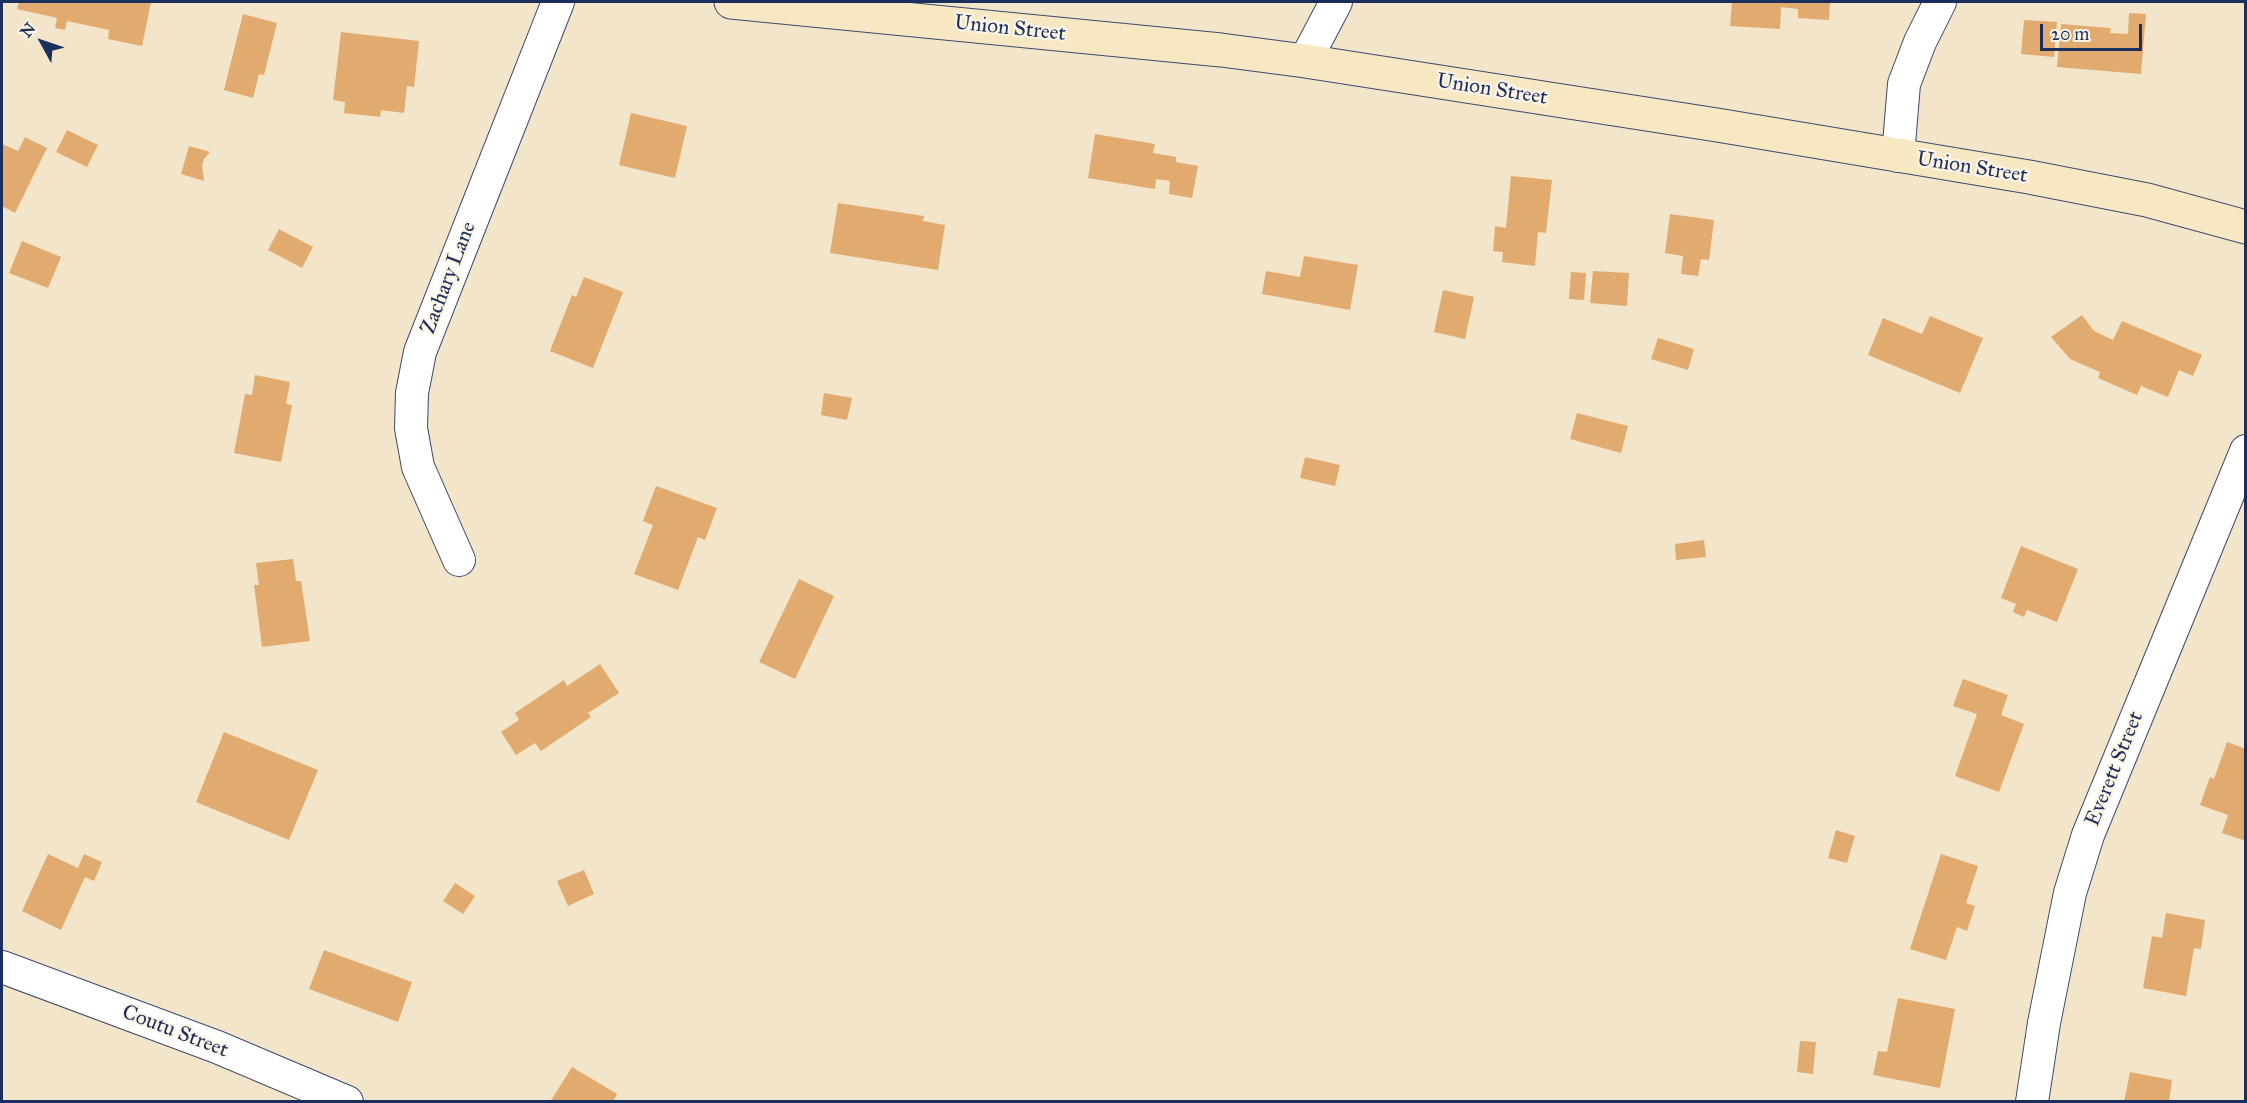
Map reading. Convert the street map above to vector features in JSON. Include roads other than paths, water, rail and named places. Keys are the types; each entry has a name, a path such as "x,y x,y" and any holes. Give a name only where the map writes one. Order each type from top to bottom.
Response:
{"main road":[{"name":"Union Street","path":"731,2 1210,49 1305,61 1717,125 2029,177 2147,200 2246,227"}],"street":[{"name":"Zachary Lane","path":"459,560 418,467 411,428 412,393 420,352 558,2"},
{"path":"1305,61 1336,2"},
{"path":"1898,156 1905,84 1910,64 1940,2"},
{"name":"Everett Street","path":"2032,1101 2044,1023 2070,893 2088,835 2246,451"},
{"name":"Coutu Street","path":"2,967 217,1047 347,1101"}]}
